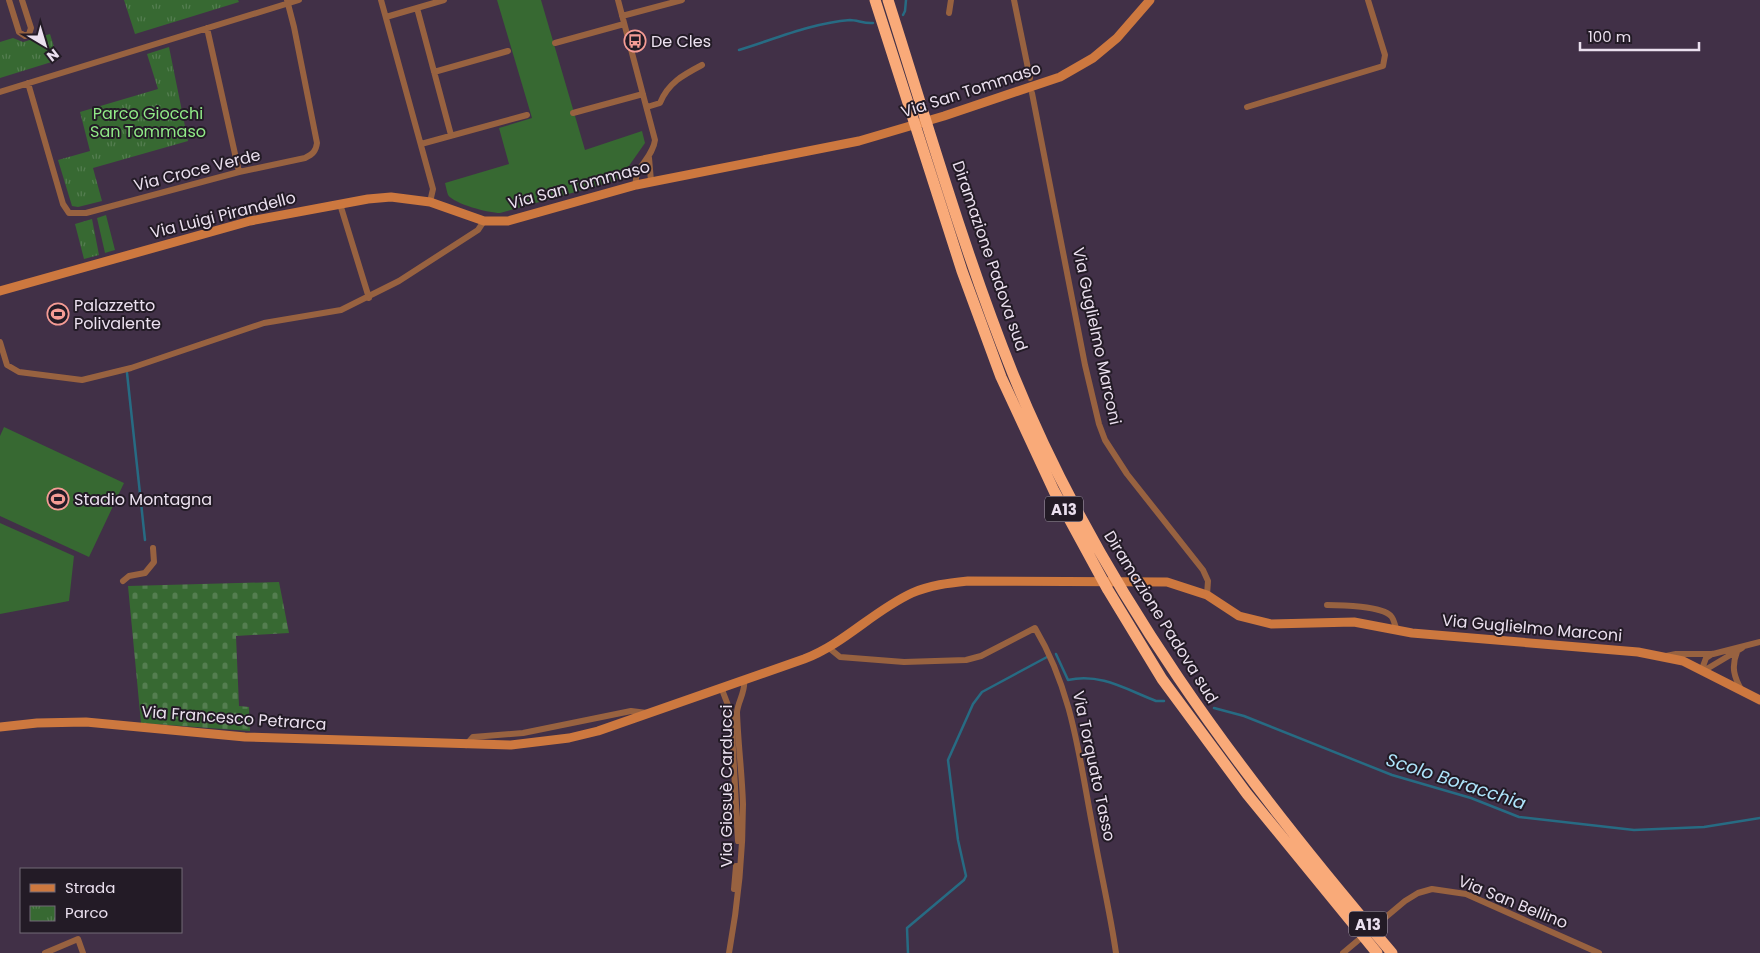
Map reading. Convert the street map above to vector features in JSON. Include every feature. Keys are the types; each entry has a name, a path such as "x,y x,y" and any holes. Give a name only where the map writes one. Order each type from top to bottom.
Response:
{"highway":[{"name":"Diramazione Padova sud","path":"875,0 969,289 1001,377 1059,499 1108,590 1162,679 1247,794 1377,953"},
{"name":"Diramazione Padova sud","path":"888,0 977,275 1014,375 1062,482 1116,582 1213,731 1344,896 1392,953"}],"street":[{"path":"9,0 19,32 24,36 29,34 31,28 22,0"},
{"path":"0,92 287,2 299,0"},
{"path":"381,0 433,189 430,202"},
{"path":"386,16 444,0"},
{"path":"618,0 655,140 649,158 651,181"},
{"path":"622,16 682,0"},
{"path":"949,14 950,0"},
{"path":"1014,0 1030,78"},
{"name":"Via San Tommaso","path":"484,221 508,221 636,184 810,152 894,132 944,116 1060,77 1078,68 1117,38 1150,0"},
{"path":"1247,107 1383,66 1385,55 1368,0"},
{"name":"Via Croce Verde","path":"28,83 63,204 69,213 86,213 239,172 305,158 312,155 317,149 298,46 287,2"},
{"path":"417,8 451,135"},
{"path":"554,43 624,24"},
{"path":"207,28 239,172"},
{"path":"434,72 508,51"},
{"path":"647,107 660,103 666,89 682,76 702,65"},
{"name":"Via Guglielmo Marconi","path":"1032,93 1085,365 1099,424 1126,474 1203,570 1208,582 1207,595 1238,616 1271,624 1341,621 1397,631 1666,656 1703,670 1747,645"},
{"path":"573,113 643,94"},
{"path":"421,144 527,115"},
{"path":"636,184 637,171 649,158"},
{"name":"Via Luigi Pirandello","path":"0,290 250,221 340,204 391,197 430,202 484,221"},
{"path":"340,204 369,298"},
{"path":"0,344 7,365 12,369 42,376 82,380 132,368 264,324 341,310 369,298 478,230 484,221"},
{"path":"123,581 129,576 145,573 154,562 153,548"},
{"name":"Via Francesco Petrarca","path":"0,727 37,723 86,722 245,737 511,745 569,738 651,713 829,648 896,602 926,588 968,581 1142,581 1179,585 1207,595"},
{"path":"1327,605 1356,606 1387,613 1394,620 1397,631"},
{"name":"Via Torquato Tasso","path":"829,648 840,657 904,662 966,660 981,656 1035,628 1050,653 1064,687 1078,744 1116,953"},
{"name":"Via Guglielmo Marconi","path":"1666,656 1676,654 1713,654 1760,642"},
{"path":"1738,651 1733,662 1742,691"},
{"path":"1713,654 1706,658 1703,670 1760,700"},
{"name":"Via Giosuè Carducci","path":"729,953 740,878 742,850 743,804 738,704 744,690 744,680"},
{"name":"Via Giosuè Carducci","path":"721,688 731,713 738,839 732,908 724,953"},
{"name":"Via Francesco Petrarca","path":"466,745 473,738 523,733 631,712 651,713"},
{"name":"Via San Bellino","path":"1346,951 1392,911 1418,893 1432,889 1466,894 1598,952"},
{"path":"45,953 78,939 83,953"}],"green space":[{"path":"124,0 238,0 239,2 135,34"},
{"path":"497,0 541,0 585,150 642,131 645,143 624,173 615,181 500,213 464,205 448,195 445,183 509,164 499,128 532,118"},
{"path":"50,34 58,60 0,78 0,42 13,38 23,42"},
{"name":"Parco Giocchi San Tommaso","path":"169,47 188,141 93,168 102,201 78,207 72,206 58,160 90,151 80,112 158,89 147,54"},
{"path":"106,215 115,250 105,253 97,218"},
{"path":"92,219 99,255 84,259 75,224"},
{"name":"Stadio Montagna","path":"4,427 124,483 89,557 0,516 0,436"},
{"path":"0,523 74,556 69,601 0,614"},
{"path":"279,582 289,633 236,636 239,706 249,707 250,731 141,723 128,586"}],"waterway":[{"path":"903,15 906,0"},
{"path":"739,50 822,24 850,20 873,23"},
{"path":"127,373 145,540"},
{"name":"Scolo Boracchia","path":"1056,654 1068,680 1080,678 1102,680 1156,701 1164,701"},
{"name":"Scolo Boracchia","path":"908,953 907,928 964,880 966,876 958,840 948,760 973,704 982,692 1047,657"},
{"name":"Scolo Boracchia","path":"1214,708 1244,716 1392,775 1471,798 1519,817 1634,830 1704,827 1760,818"}],"place":[{"name":"De Cles","path":"635,41"},
{"name":"Palazzetto Polivalente","path":"58,314"},
{"name":"Stadio Montagna","path":"58,499"}]}
